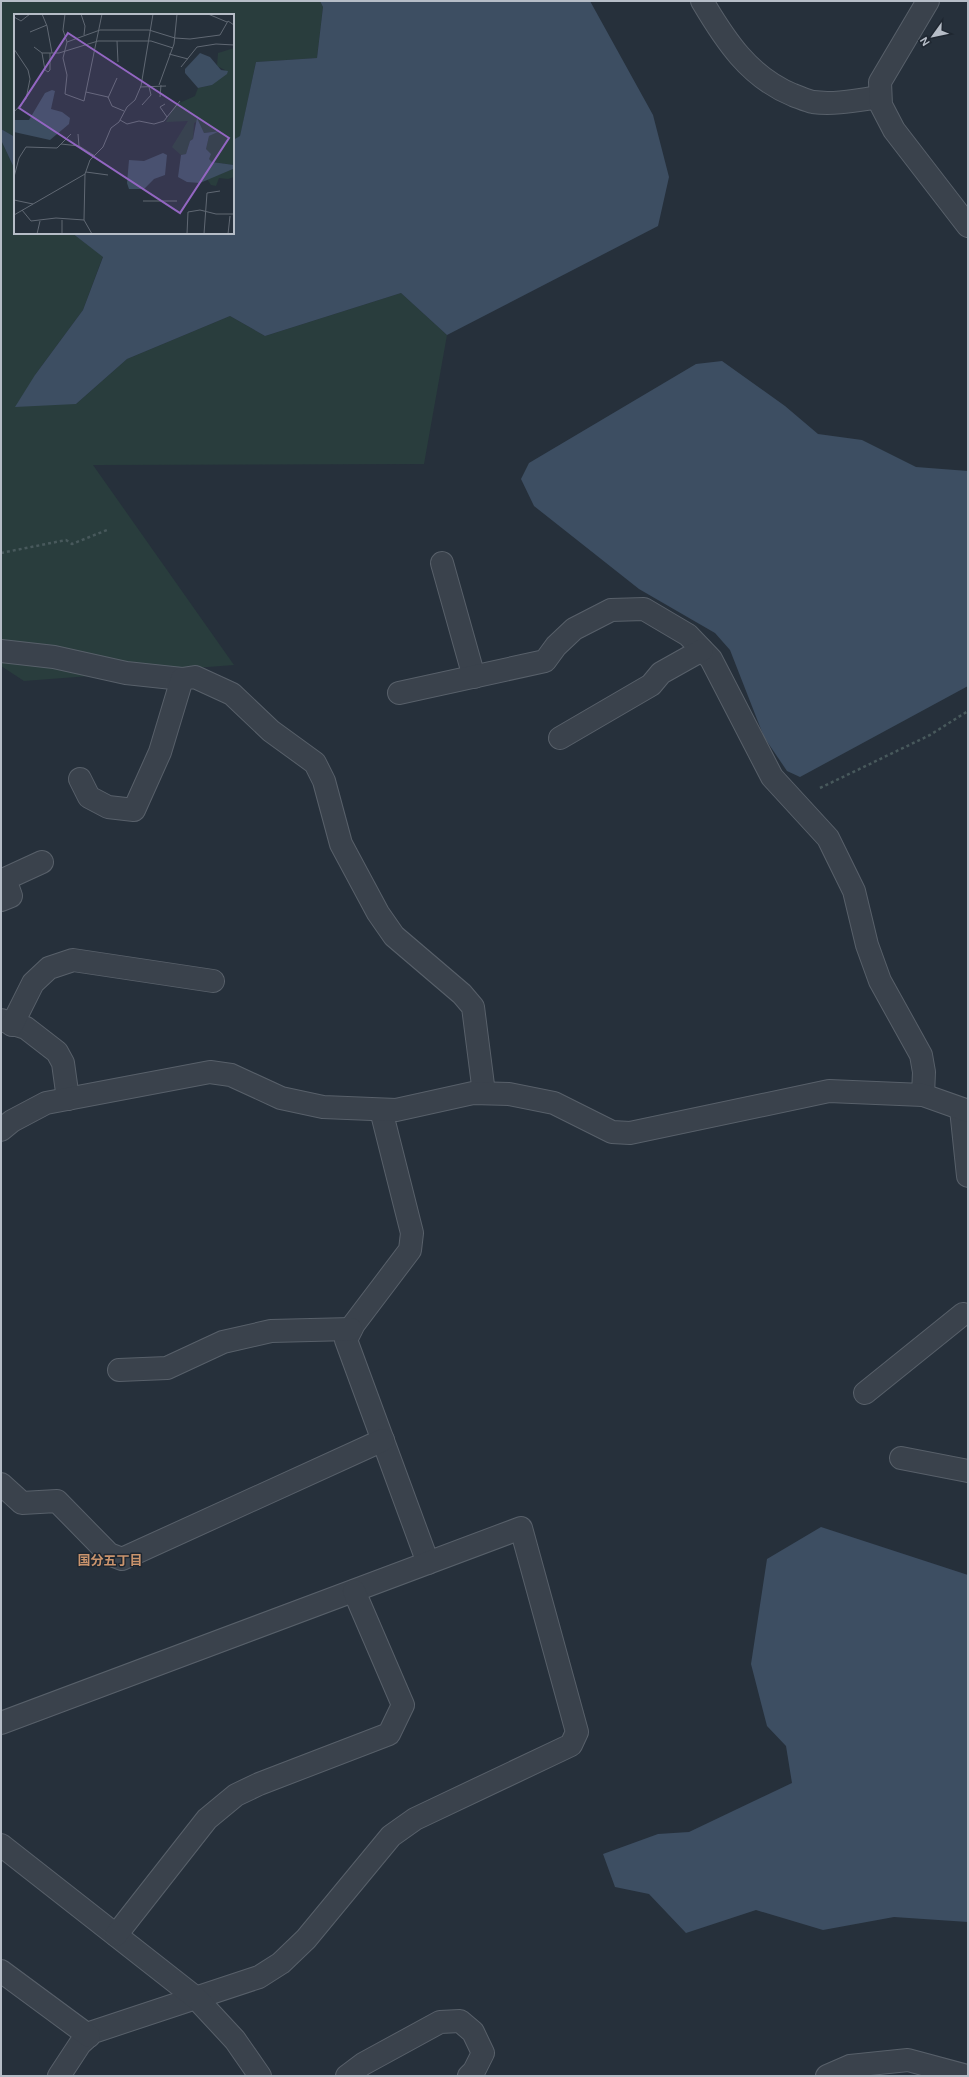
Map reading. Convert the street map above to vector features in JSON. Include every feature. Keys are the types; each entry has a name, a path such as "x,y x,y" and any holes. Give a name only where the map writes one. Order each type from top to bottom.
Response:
{"street":[{"path":"702,1 720,31 750,69 781,90 812,102 841,102 880,97"},
{"path":"928,1 880,82 881,105 894,130 968,226"},
{"path":"442,563 474,677"},
{"path":"399,693 545,661 556,646 574,629 611,610 644,609 688,635 711,659 772,777 828,838 854,891 867,945 880,981 921,1055 924,1072 923,1095"},
{"path":"560,738 651,685 661,673 702,650"},
{"path":"1,651 54,657 126,673 182,679 195,677 232,694 271,731 315,763 324,781 342,844 378,913 394,936 462,994 473,1006 484,1093"},
{"path":"80,779 89,797 108,807 134,810 160,752 182,679"},
{"path":"1,900 11,896 5,879 42,862"},
{"path":"68,1099 63,1064 57,1052 26,1028 6,1023 33,983 49,968 72,960 213,981"},
{"path":"1,1130 12,1121 46,1103 210,1072 231,1075 281,1098 323,1107 396,1110 473,1093 509,1094 554,1103 612,1132 630,1132 829,1091 923,1095 964,1110 968,1176"},
{"path":"381,1110 412,1233 410,1250 351,1329 346,1340 428,1563"},
{"path":"865,1393 966,1315"},
{"path":"119,1370 167,1368 223,1342 271,1331 351,1329"},
{"path":"1,1484 22,1503 57,1501 109,1554 122,1559 383,1440"},
{"path":"901,1458 968,1471"},
{"path":"1,1723 521,1528 577,1732 571,1745 415,1819 391,1836 306,1939 281,1963 259,1977 93,2032 80,2044 59,2076"},
{"path":"116,1935 207,1819 236,1795 259,1784 389,1734 403,1705 354,1591"},
{"path":"1,1845 196,1998 235,2040 260,2076"},
{"path":"1,1971 89,2036"},
{"path":"348,2076 363,2064 440,2022 460,2021 474,2032 483,2052 474,2071 469,2076"},
{"path":"827,2076 850,2066 908,2060 967,2076"}],"path":[{"path":"1,553 66,540 72,544 107,530"},
{"path":"794,801 930,735 968,711"}],"green space":[{"path":"1,1 320,1 323,7 317,58 256,62 240,137 234,140 234,14 14,14 14,136 1,129"},
{"path":"1,140 14,168 14,234 73,234 103,256 83,310 35,375 76,404 127,359 230,316 265,336 401,293 447,335 424,464 93,465 234,665 24,681 1,666"}],"water":[{"path":"320,1 590,1 653,115 669,177 658,226 447,335 401,293 265,336 230,316 127,359 76,404 15,407 35,375 83,310 103,257 73,234 234,234 234,139 240,136 256,62 317,58 323,7"},
{"path":"1,129 14,136 14,168 1,140"},
{"path":"722,361 785,406 818,434 862,440 916,467 968,471 968,686 800,777 787,771 764,737 730,650 715,633 639,589 534,506 521,479 529,463 696,364"},
{"path":"821,1527 968,1575 968,1922 894,1917 823,1930 756,1910 686,1933 649,1894 615,1887 603,1854 658,1834 689,1832 792,1783 786,1746 767,1726 751,1664 767,1559"}],"district":[{"name":"国分五丁目","path":"110,1560"}]}
